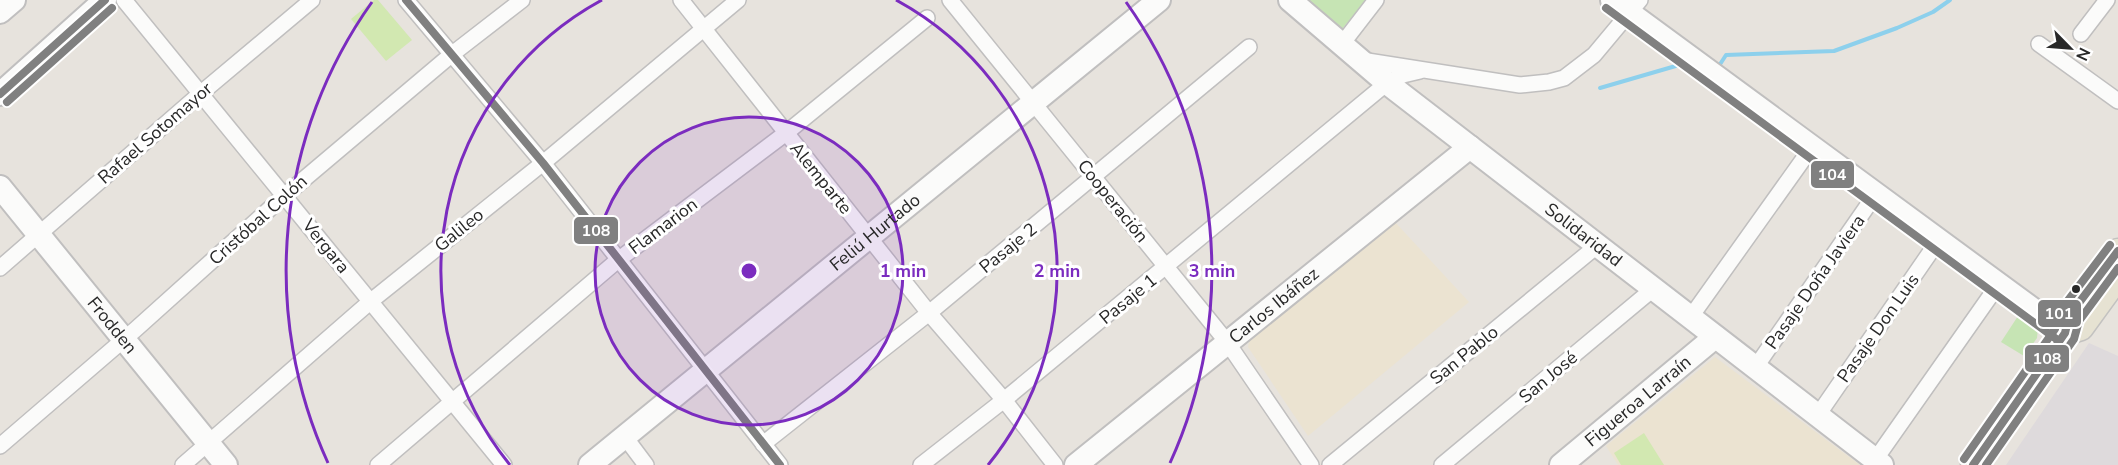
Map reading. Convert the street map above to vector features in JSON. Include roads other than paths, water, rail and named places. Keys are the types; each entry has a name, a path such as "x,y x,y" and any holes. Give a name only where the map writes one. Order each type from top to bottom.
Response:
{"main road":[{"path":"0,12 14,0"},
{"path":"0,94 105,0"},
{"name":"Feliú Hurtado","path":"590,465 1159,0"},
{"name":"Solidaridad","path":"1290,0 1386,83 1879,462"},
{"path":"1627,4 1701,65 2065,333"},
{"name":"Carlos Ibáñez","path":"1076,465 1470,147"},
{"name":"Frodden","path":"0,187 226,465"},
{"path":"1973,465 2065,333 2069,316 2118,251"},
{"path":"2065,333 2081,328 2118,277"},
{"name":"Figueroa Larraín","path":"1561,465 1715,337"}],"street":[{"name":"Vergara","path":"124,0 504,465"},
{"name":"Rafael Sotomayor","path":"0,268 312,0"},
{"path":"406,0 543,163 780,465"},
{"name":"Cristóbal Colón","path":"0,446 124,340 284,196 451,54 522,0"},
{"name":"Alemparte","path":"681,0 929,313 1004,400 1055,465"},
{"name":"Galileo","path":"183,465 371,301 543,163 738,0"},
{"name":"Cooperación","path":"950,0 1227,342 1311,465"},
{"path":"1342,44 1376,0"},
{"path":"2081,34 2107,0"},
{"path":"1360,60 1520,85 1549,82 1564,78 1594,55 1627,4"},
{"name":"Flamarion","path":"378,465 618,260 786,133 927,18"},
{"path":"2039,44 2118,101"},
{"name":"Pasaje 2","path":"763,444 929,313 1249,47"},
{"name":"Pasaje 1","path":"921,465 1167,267 1386,83 1403,75 1420,71"},
{"path":"1690,318 1812,147"},
{"name":"Pasaje Doña Javiera","path":"1755,368 1875,195"},
{"name":"Pasaje Don Luis","path":"1818,415 1938,241"},
{"name":"San Pablo","path":"1330,465 1598,245"},
{"path":"1879,462 1998,285"},
{"name":"San José","path":"1442,465 1653,289"},
{"path":"624,437 646,465"}],"waterway":[{"path":"1717,69 1726,55 1834,51 1897,28 1933,12 1950,0"},
{"path":"1600,88 1686,63"}]}
